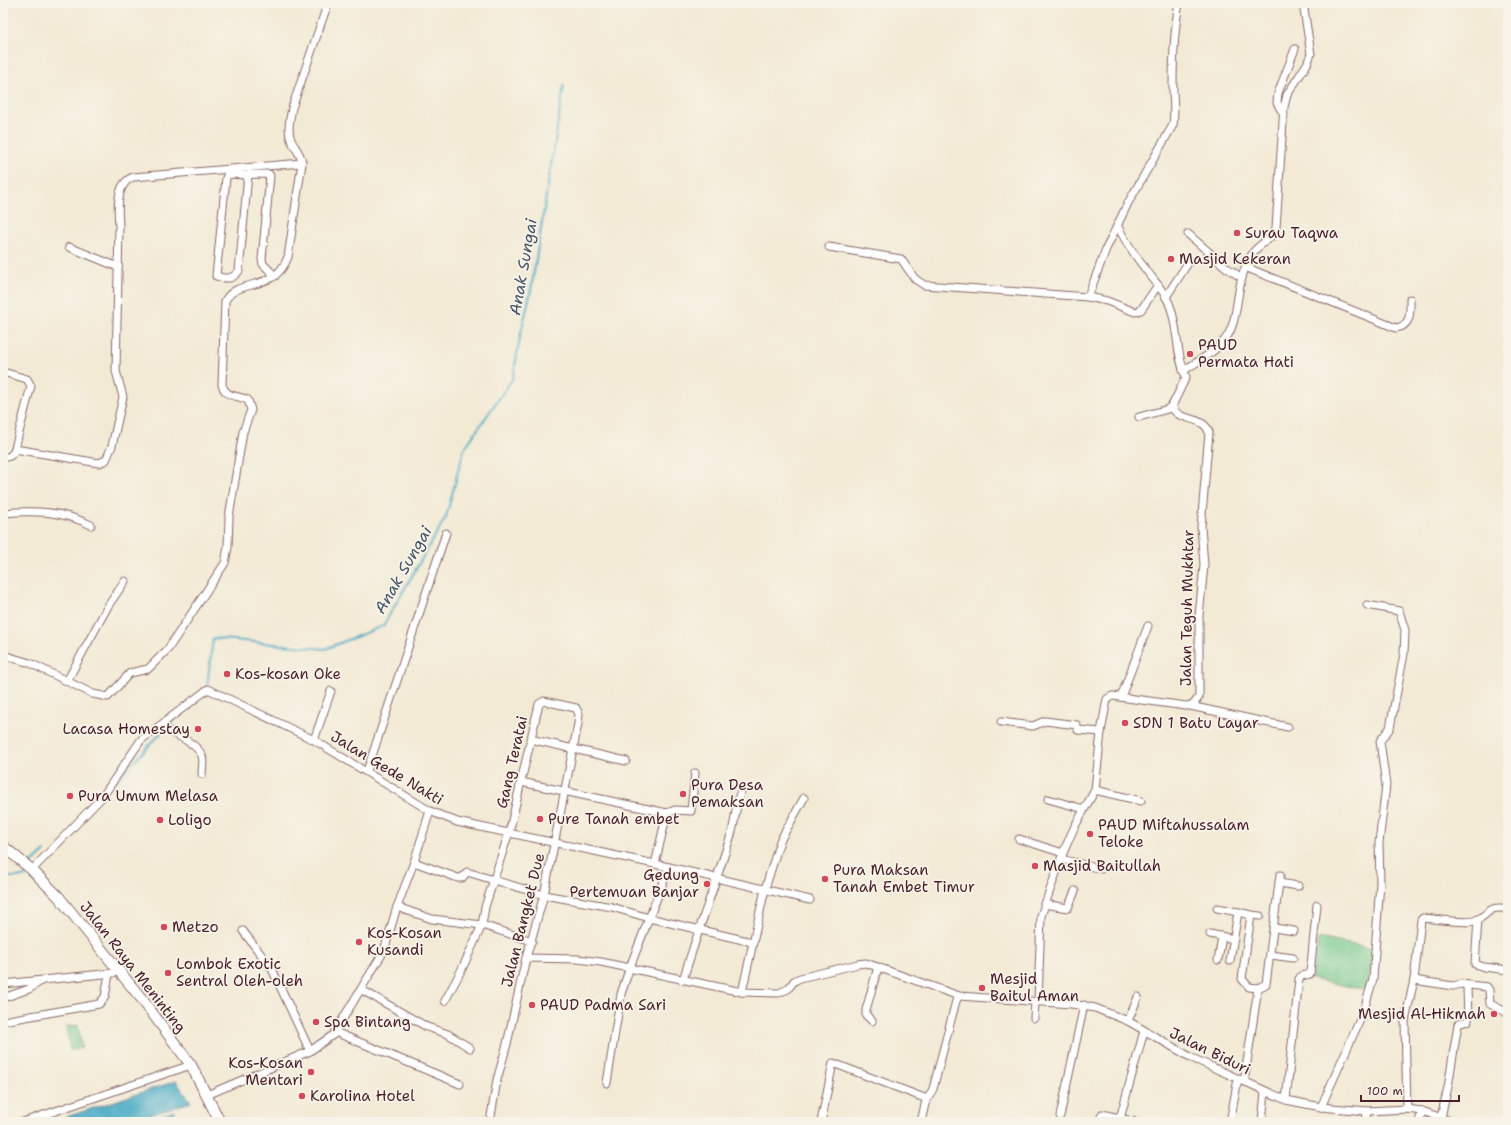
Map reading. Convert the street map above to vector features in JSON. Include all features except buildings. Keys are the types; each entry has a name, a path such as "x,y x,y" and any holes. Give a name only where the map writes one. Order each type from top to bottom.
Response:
{"highway":[{"name":"Jalan Raya Meninting","path":"3,846 29,867 77,918 114,973 141,998 191,1065 220,1122"}],"street":[{"path":"3,655 30,663 93,694 108,697 130,673 149,668 173,643 225,562 228,547 229,517 243,432 251,410 248,400 230,395 224,391 222,385 225,301 233,291 266,281 275,276 282,270 288,257 302,163 300,154 289,135 290,119 292,108 328,3"},
{"path":"1088,297 1106,249 1128,204 1173,125 1175,22 1179,3"},
{"path":"1139,417 1168,409 1173,404 1184,373 1219,347 1228,336 1235,313 1236,298 1245,267 1254,251 1272,238 1278,223 1284,116 1287,95 1295,80 1304,69 1311,54 1303,3"},
{"path":"1284,116 1278,103 1278,93 1283,74 1295,48"},
{"path":"15,449 99,463 104,462 108,458 117,428 122,397 116,371 118,200 123,187 130,178 172,173 302,163"},
{"path":"248,175 239,271 235,277 226,279 216,276 227,175 234,173 248,175 251,173 269,174 270,176 262,259 263,264 275,276"},
{"path":"1118,227 1134,253 1166,297 1175,324 1176,343 1184,373"},
{"path":"1188,234 1226,268 1242,278"},
{"path":"69,247 118,267"},
{"path":"829,247 901,259 915,279 924,284 1088,297 1106,301 1138,312 1158,285"},
{"path":"1166,297 1188,263"},
{"path":"1245,267 1396,328 1408,322 1410,299"},
{"path":"3,372 27,379 30,384 15,449 10,456 3,458"},
{"name":"Jalan Teguh Mukhtar","path":"1121,697 1190,706 1196,702 1199,697 1199,616 1204,565 1201,527 1209,432 1203,422 1174,411 1173,404"},
{"path":"3,512 49,512 73,517 91,525"},
{"path":"367,771 446,533"},
{"path":"67,681 108,606 125,581"},
{"path":"1321,1107 1363,1013 1373,979 1380,883 1379,843 1386,785 1380,741 1390,728 1405,643 1404,623 1399,611 1367,605"},
{"path":"1034,1018 1037,1002 1040,922 1044,904 1062,856 1084,809 1095,790 1101,732 1107,699 1112,696 1121,697 1148,626"},
{"name":"Jalan Gede Nakti","path":"29,867 102,796 141,740 163,728 207,690 314,740 367,771 430,811 457,822 765,888 810,900"},
{"path":"314,740 331,691"},
{"name":"Gang Teratai","path":"445,1001 462,969 482,925 485,907 508,834 539,704 546,701 576,708 579,714 578,724"},
{"path":"1190,706 1288,726"},
{"path":"1001,722 1033,726 1045,721 1077,725 1078,730 1101,732"},
{"name":"Jalan Bangket Due","path":"490,1122 497,1080 507,1044 526,958 532,942 544,895 566,792 578,724"},
{"path":"163,728 199,750 203,759 202,774"},
{"path":"530,739 626,761"},
{"path":"521,782 667,813 675,810 691,811 695,773"},
{"path":"683,980 698,930 732,833 736,804 741,790"},
{"path":"1095,790 1141,801"},
{"path":"742,992 765,888 780,841 804,798"},
{"path":"1048,799 1084,809"},
{"path":"207,1095 310,1051 322,1044 335,1032 362,990 388,942 389,930 414,862 430,811"},
{"path":"655,864 667,813"},
{"path":"1019,839 1101,869"},
{"path":"414,862 458,878 462,878 467,872 544,895 612,907 648,918 752,942"},
{"path":"607,1083 621,994 648,918 669,867"},
{"path":"1251,915 1242,979 1249,987 1258,988 1264,986 1267,980 1280,875"},
{"path":"1279,884 1298,886"},
{"path":"1044,904 1068,908 1075,891"},
{"path":"1286,1100 1299,979 1301,976 1310,974 1317,905"},
{"path":"397,907 432,919 482,925 532,942"},
{"path":"1217,908 1260,916"},
{"path":"1407,1109 1405,1021 1414,980 1421,920 1423,918 1472,921 1478,919 1491,909 1508,909"},
{"path":"1230,960 1238,912"},
{"path":"1478,919 1476,964 1484,967 1508,970"},
{"path":"1274,928 1294,931"},
{"path":"243,931 272,969 310,1051"},
{"path":"1210,934 1234,939"},
{"path":"1218,960 1222,937"},
{"path":"1270,955 1293,958"},
{"name":"Jalan Biduri","path":"526,958 578,959 630,967 742,992 779,993 788,989 800,978 858,964 866,964 959,996 1084,1005 1128,1021 1174,1049 1265,1092 1286,1100 1321,1107 1367,1111 1407,1109 1422,1111 1452,1122"},
{"path":"872,1021 866,1015 866,1010 878,967"},
{"path":"3,984 114,973 105,997 99,1004 3,1022"},
{"path":"3,998 28,988 42,980"},
{"path":"1414,980 1453,986 1467,985 1488,988 1490,1004 1507,1013"},
{"path":"1441,1117 1451,1073 1457,1028 1460,1022 1468,1021 1467,985"},
{"path":"1230,1122 1241,1081 1258,988"},
{"path":"362,990 427,1027 448,1034 470,1048"},
{"path":"921,1122 927,1099 931,1096 933,1090 956,1001 959,996"},
{"path":"1128,1021 1138,997"},
{"path":"1060,1116 1084,1005"},
{"path":"1120,1120 1144,1031"},
{"path":"335,1032 460,1084"},
{"path":"821,1122 833,1063 927,1099"},
{"path":"23,1122 191,1065"},
{"path":"1262,1122 1265,1092"},
{"path":"1366,1122 1367,1111"},
{"path":"1419,1122 1422,1111"},
{"path":"1099,1122 1102,1114 1120,1120 1136,1122"}],"green space":[{"path":"1319,938 1374,949 1366,990 1311,979"},
{"path":"78,1025 82,1048 70,1050 66,1027"}],"water":[{"path":"176,1081 191,1102 128,1122 68,1122 66,1117"},
{"path":"174,1111 177,1122 140,1122"}],"waterway":[{"name":"Anak Sungai","path":"207,687 213,638 325,649 383,626 446,517 464,449 513,378 520,337 531,290 564,85"},
{"name":"Anak Sungai","path":"119,778 172,721 186,710"},
{"name":"Anak Sungai","path":"31,864 45,851"},
{"name":"Anak Sungai","path":"3,877 24,877 28,870"}],"place":[{"name":"Surau Taqwa","path":"1237,233"},
{"name":"Masjid Kekeran","path":"1171,259"},
{"name":"PAUD Permata Hati","path":"1190,354"},
{"name":"Kos-kosan Oke","path":"227,674"},
{"name":"SDN 1 Batu Layar","path":"1125,723"},
{"name":"Lacasa Homestay","path":"198,729"},
{"name":"Pura Desa Pemaksan","path":"683,794"},
{"name":"Pura Umum Melasa","path":"70,796"},
{"name":"Pure Tanah embet","path":"540,819"},
{"name":"Loligo","path":"160,820"},
{"name":"PAUD Miftahussalam Teloke","path":"1090,834"},
{"name":"Masjid Baitullah","path":"1035,866"},
{"name":"Pura Maksan Tanah Embet Timur","path":"825,879"},
{"name":"Gedung Pertemuan Banjar","path":"707,884"},
{"name":"Metzo","path":"164,927"},
{"name":"Kos-Kosan Kusandi","path":"359,942"},
{"name":"Lombok Exotic Sentral Oleh-oleh","path":"168,973"},
{"name":"Mesjid Baitul Aman","path":"982,988"},
{"name":"PAUD Padma Sari","path":"532,1005"},
{"name":"Mesjid Al-Hikmah","path":"1494,1014"},
{"name":"Spa Bintang","path":"316,1022"},
{"name":"Kos-Kosan Mentari","path":"311,1072"},
{"name":"Karolina Hotel","path":"302,1096"}]}
